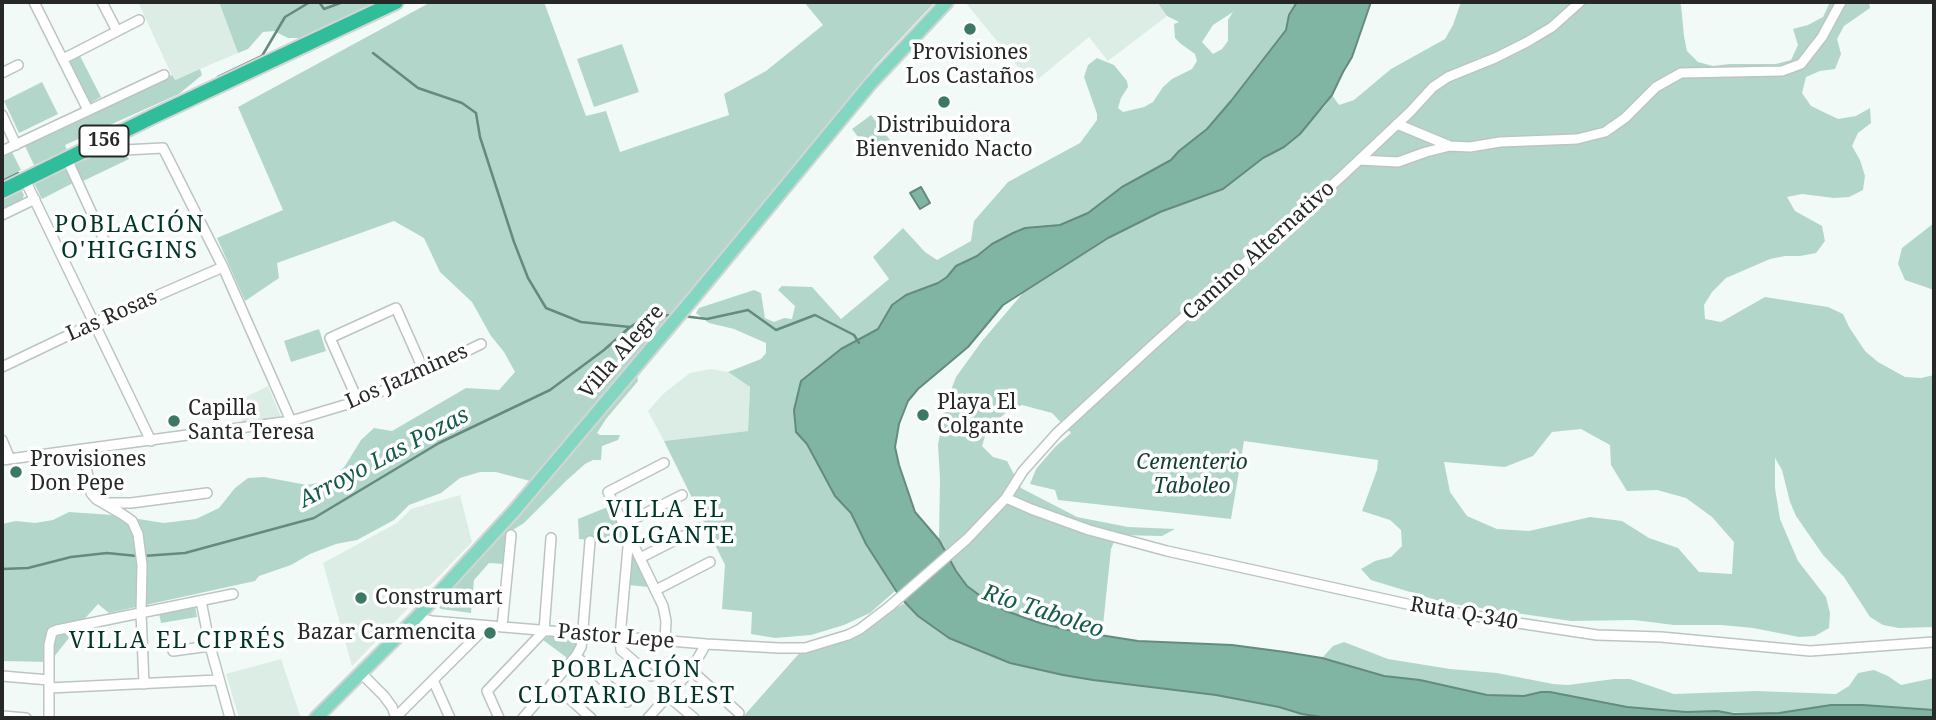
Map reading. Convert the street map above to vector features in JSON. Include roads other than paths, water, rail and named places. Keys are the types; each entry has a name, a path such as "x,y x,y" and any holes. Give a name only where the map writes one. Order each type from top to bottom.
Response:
{"highway":[{"name":"156","path":"2,191 396,2"}],"main road":[{"name":"Villa Alegre","path":"316,718 415,618 513,511 871,83 947,2"}],"street":[{"path":"34,2 88,110"},
{"path":"102,2 117,31"},
{"name":"Camino Alternativo","path":"967,539 1006,498 1023,471 1057,433 1359,160 1433,87 1448,77 1527,42 1552,27 1580,2"},
{"path":"1397,124 1450,146 1470,147 1500,142 1577,139 1605,132 1625,118 1656,87 1681,74 1782,71 1801,64 1822,37 1842,2"},
{"path":"63,59 139,20"},
{"path":"2,73 18,65"},
{"path":"2,151 164,75"},
{"path":"2,115 16,145"},
{"path":"1359,160 1398,162 1450,146"},
{"path":"87,149 104,151 163,148 223,267 290,421"},
{"path":"67,159 104,240"},
{"path":"25,180 151,441"},
{"path":"2,215 34,198"},
{"name":"Las Rosas","path":"2,367 94,323 223,267"},
{"path":"358,401 330,338 396,308 425,371"},
{"name":"Los Jazmines","path":"6,460 290,421 358,401 481,344"},
{"path":"2,440 6,460"},
{"path":"83,449 92,493 96,499 132,521 138,534 142,565 144,684"},
{"path":"664,463 608,492 665,613 665,641"},
{"path":"102,503 131,503 207,493"},
{"path":"624,524 682,495"},
{"name":"Ruta Q-340","path":"1006,498 1089,530 1167,551 1416,606 1518,623 1597,635 1661,637 1810,651 1934,642"},
{"path":"640,558 699,528"},
{"path":"502,627 511,535"},
{"path":"499,718 487,691 544,631 551,538"},
{"path":"631,539 628,548 621,650 651,676"},
{"name":"Pastor Lepe","path":"415,618 665,641 805,648 860,629 967,539"},
{"path":"523,718 576,656 582,641 590,541"},
{"path":"656,590 710,562"},
{"path":"49,718 49,645 52,632 233,594"},
{"path":"201,601 218,680 230,718"},
{"path":"361,673 384,696 396,718 487,626"},
{"path":"648,718 691,670 706,644"},
{"path":"173,651 210,646"},
{"path":"576,656 627,702"},
{"path":"691,670 739,713"},
{"path":"2,676 49,684 123,686 218,680"},
{"path":"433,680 450,718"},
{"path":"553,684 591,718"},
{"path":"668,696 694,718"},
{"path":"2,716 26,718"}],"waterway":[{"path":"218,77 262,56 285,17 310,2"},
{"path":"319,2 324,9 343,2"},
{"path":"373,53 418,88 462,103 476,113 480,137 514,242 528,278 546,308 581,322 630,327"},
{"path":"2,181 18,173"},
{"path":"683,316 707,319 748,310 776,330 815,315 854,335 859,343"},
{"name":"Arroyo Las Pozas","path":"143,556 185,553 314,518 439,443 550,390 646,317 673,315"},
{"name":"Arroyo Las Pozas","path":"2,569 28,568 71,557 107,553 137,556"}],"place":[{"name":"Provisiones Los Castaños","path":"970,29"},
{"name":"Distribuidora Bienvenido Nacto","path":"944,102"},
{"name":"Playa El Colgante","path":"923,415"},
{"name":"Capilla Santa Teresa","path":"174,421"},
{"name":"Provisiones Don Pepe","path":"16,472"},
{"name":"Construmart","path":"361,598"},
{"name":"Bazar Carmencita","path":"490,633"}],"district":[{"name":"POBLACIÓN O'HIGGINS","path":"130,238"},
{"name":"VILLA EL COLGANTE","path":"666,523"},
{"name":"VILLA EL CIPRÉS","path":"178,641"},
{"name":"POBLACIÓN CLOTARIO BLEST","path":"627,683"}],"park label":[{"name":"Cementerio Taboleo","path":"1192,475"}],"water label":[{"name":"Río Taboleo","path":"1043,612"}]}
